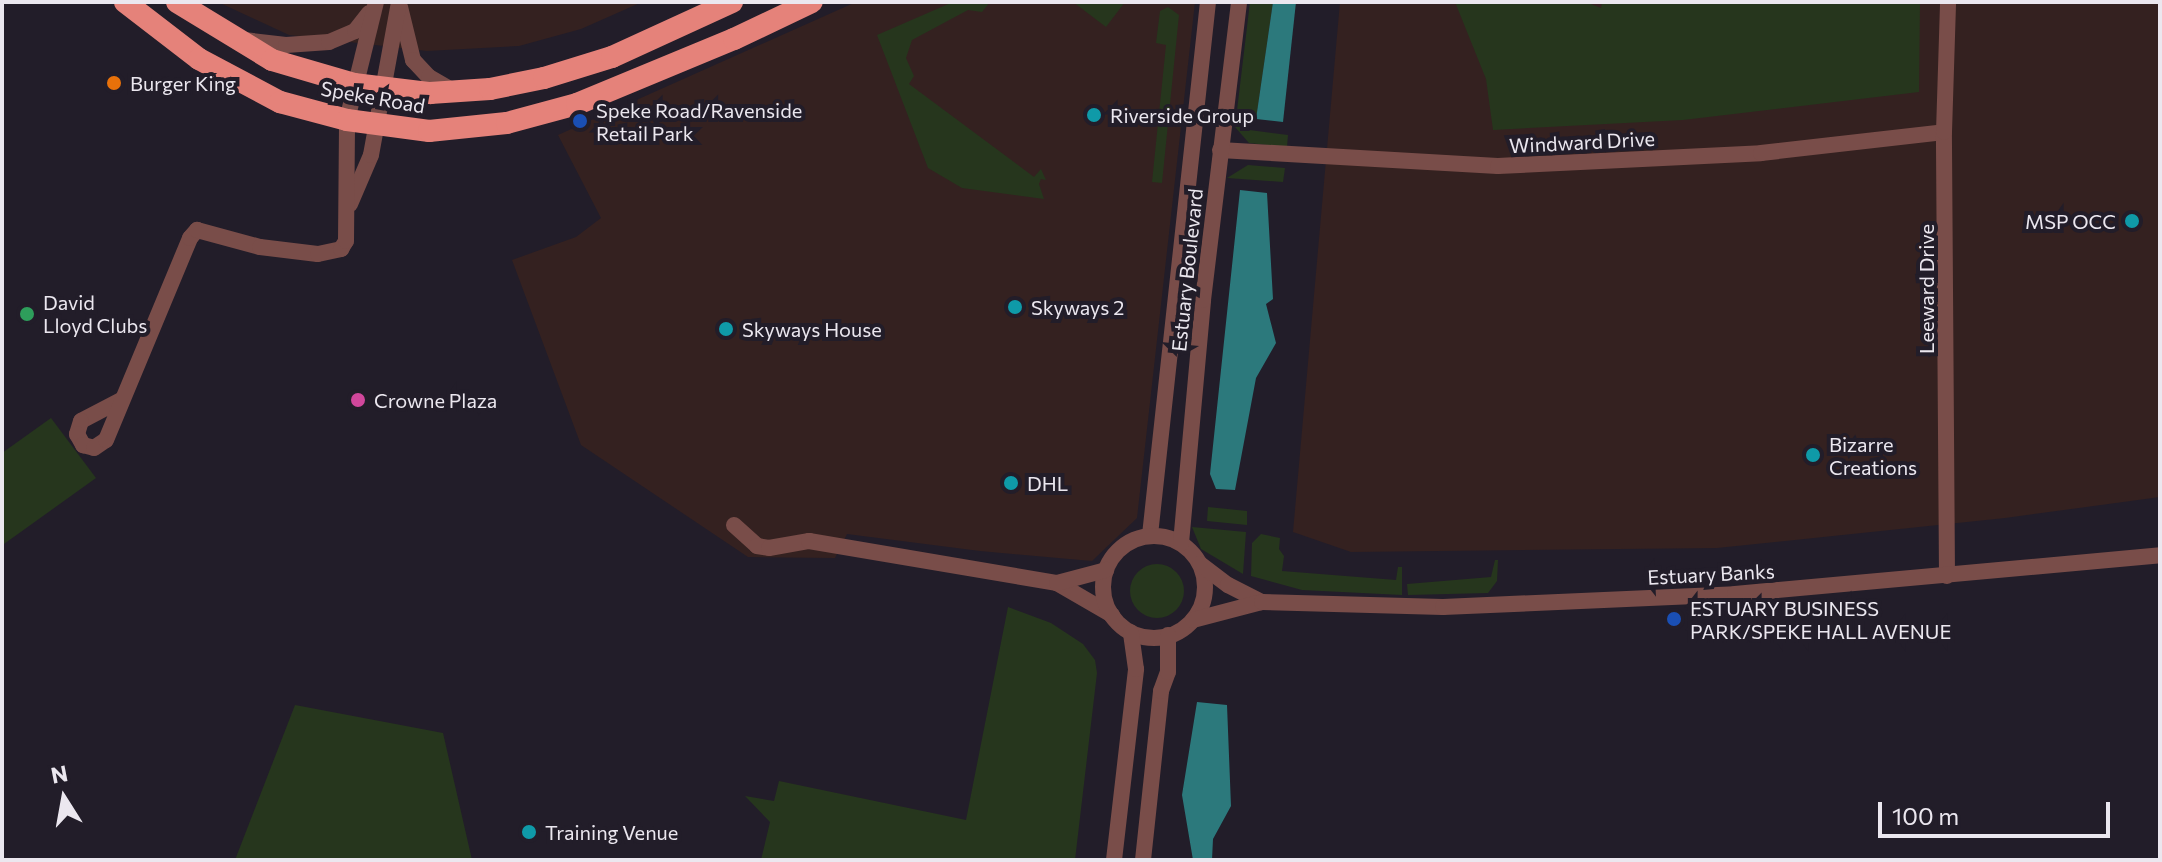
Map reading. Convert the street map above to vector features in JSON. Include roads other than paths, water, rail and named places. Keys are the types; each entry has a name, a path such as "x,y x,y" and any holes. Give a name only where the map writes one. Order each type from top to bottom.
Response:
{"highway":[{"name":"Speke Road","path":"125,2 199,59 280,102 347,120 429,131 507,123 577,104 734,39 812,2"},
{"name":"Speke Road","path":"177,2 272,60 382,89 453,91 490,89 544,78 612,57 732,2"}],"street":[{"path":"347,209 371,155 399,2"},
{"path":"399,2 413,60 429,77 453,91"},
{"name":"Estuary Boulevard","path":"1150,535 1208,2"},
{"name":"Estuary Boulevard","path":"1181,543 1220,150 1239,2"},
{"name":"Leeward Drive","path":"1947,576 1944,132 1948,2"},
{"path":"234,38 286,45 329,42 355,31 376,4"},
{"path":"121,400 190,238 197,230 260,247 331,252 346,241 347,120 376,4"},
{"path":"371,155 388,136 409,128"},
{"name":"Windward Drive","path":"1220,150 1498,166 1761,153 1944,132"},
{"path":"734,525 757,546 769,548 809,541 896,553 1057,583 1112,615 1131,632 1156,638 1168,635 1193,620 1205,592 1200,564 1181,543 1150,535 1134,539 1120,549 1106,570 1103,591 1112,615"},
{"name":"Estuary Banks","path":"1193,620 1262,602 1404,607 1735,594 2160,555"},
{"name":"Estuary Banks","path":"1200,564 1228,585 1262,602"},
{"path":"1057,583 1106,570"},
{"path":"1114,860 1136,669 1131,632"},
{"path":"1143,860 1161,691 1168,672 1168,635"}],"place":[{"name":"Burger King","path":"114,83"},
{"name":"Riverside Group","path":"1094,115"},
{"name":"Speke Road/Ravenside Retail Park","path":"580,121"},
{"name":"MSP OCC","path":"2132,221"},
{"name":"Skyways 2","path":"1015,307"},
{"name":"David Lloyd Clubs","path":"27,314"},
{"name":"Skyways House","path":"726,329"},
{"name":"Crowne Plaza","path":"358,400"},
{"name":"Bizarre Creations","path":"1813,455"},
{"name":"DHL","path":"1011,483"},
{"name":"ESTUARY BUSINESS PARK/SPEKE HALL AVENUE","path":"1674,619"},
{"name":"Training Venue","path":"529,832"}]}
